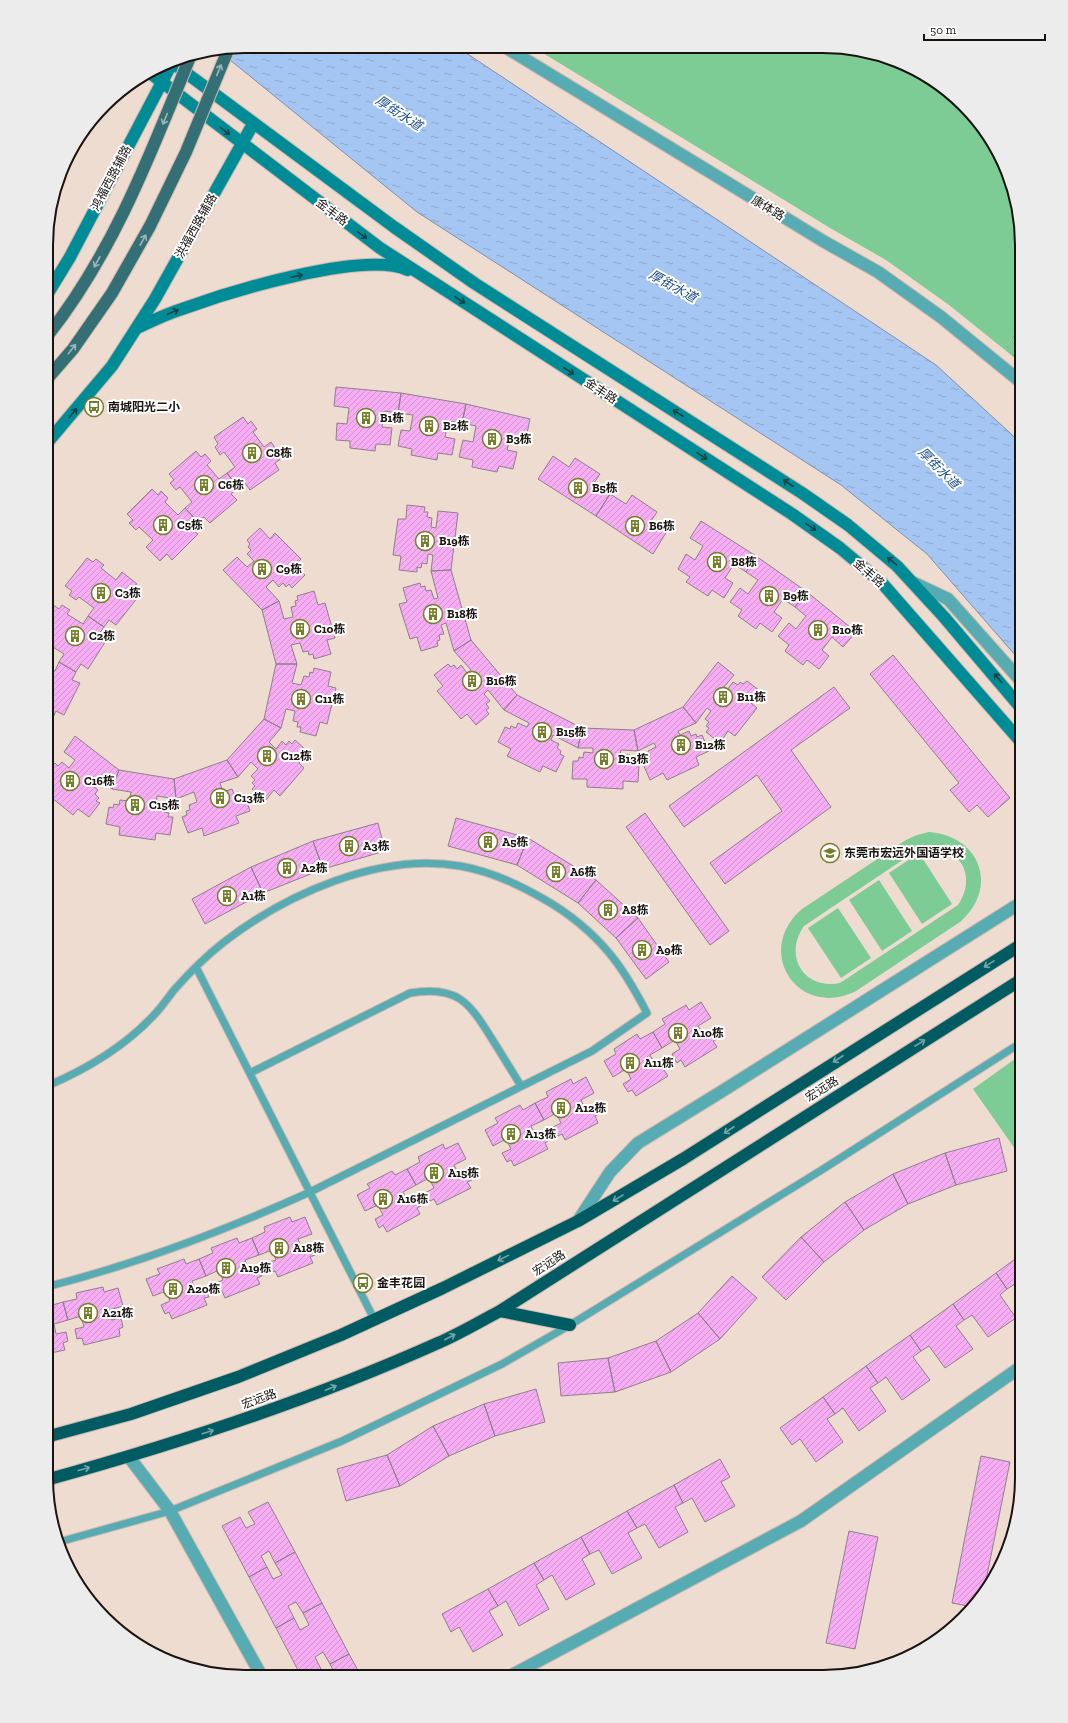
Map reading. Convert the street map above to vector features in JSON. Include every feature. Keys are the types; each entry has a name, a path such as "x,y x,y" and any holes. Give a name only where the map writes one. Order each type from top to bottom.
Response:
{"highway":[{"name":"宏远路","path":"53,1435 131,1414 238,1377 374,1319 578,1221 683,1159 871,1038 1015,948"},
{"name":"宏远路","path":"53,1478 129,1457 225,1426 325,1390 439,1342 500,1311 1015,983"},
{"path":"500,1311 570,1325"}],"main road":[{"path":"53,373 73,349 112,293 150,226 186,152 226,54"},
{"path":"53,328 86,280 123,213 188,62"}],"street":[{"name":"康体路","path":"515,53 809,233 878,272 946,321 1015,377"},
{"name":"金丰路","path":"176,66 394,227 474,283 809,497 848,525 897,566 949,623 1015,701"},
{"name":"鸿福西路辅路","path":"53,285 70,257 167,70"},
{"name":"金丰路","path":"154,76 344,221 428,279 792,514 840,548 882,582 1015,735"},
{"name":"洪福西路辅路","path":"137,328 155,299 253,124"},
{"path":"53,436 112,366 137,328 181,309 264,283 337,268 383,265 402,268 428,279"},
{"path":"911,582 948,599 1015,674"},
{"path":"578,1221 610,1172 638,1143 1015,906"},
{"path":"521,1670 801,1521 1015,1371"},
{"path":"129,1457 170,1511 258,1670"}],"lane":[{"path":"53,1083 74,1074 103,1058 130,1039 154,1016 174,990 196,967 224,942 266,914 285,902 319,887 388,867 424,863 459,866 494,875 527,889 551,903 585,928 613,959 630,982 647,1013 592,1051 310,1192 238,1224 191,1242 110,1270 53,1285"},
{"path":"196,967 374,1319"},
{"path":"250,1073 410,993 428,990 446,992 463,1000 476,1013 521,1086"},
{"path":"64,1541 170,1511 342,1441 502,1364 570,1325 820,1171 1015,1046"}],"green space":[{"path":"543,53 835,53 884,63 908,73 929,85 959,109 975,128 995,160 1005,184 1015,233 1015,332 1005,350 949,305 886,260 830,228"},
{"path":"1015,332 1015,358 1005,350"},
{"path":"929,832 947,836 961,843 972,853 979,866 981,880 979,894 972,909 960,922 856,991 835,998 816,996 801,989 789,977 782,961 782,944 788,926 802,909 906,840","holes":["930,847 951,853 958,859 966,875 966,885 958,905 840,983 827,984 816,981 807,976 797,959 796,949 798,937 804,926 921,848"]},
{"path":"919,853 952,904 922,924 889,873"},
{"path":"879,880 912,931 882,951 849,900"},
{"path":"838,908 871,958 841,978 808,928"},
{"path":"1015,1059 1015,1149 973,1089"}],"water":[{"name":"厚街水道","path":"233,53 466,53 936,365 1015,438 1015,655 927,554 841,485 417,212 223,54"}],"building":[{"name":"B1栋","path":"336,387 401,393 398,413 384,411 382,427 392,428 390,445 376,444 375,451 350,448 350,441 336,440 337,423 347,424 349,408 334,406"},
{"name":"B2栋","path":"401,393 466,404 462,423 448,421 445,437 455,439 452,455 438,453 437,460 411,455 412,449 398,446 401,430 410,431 413,415 398,413"},
{"name":"B3栋","path":"466,404 530,419 526,438 511,435 507,450 517,452 513,469 499,466 497,472 472,467 473,460 459,457 463,440 473,442 476,426 462,423"},
{"name":"C8栋","path":"243,417 248,424 251,421 257,429 253,432 264,447 271,442 282,458 275,463 279,470 250,490 245,483 238,488 227,473 235,467 224,452 220,455 215,447 218,444 214,437"},
{"name":"C6栋","path":"196,451 201,457 205,454 211,461 207,465 219,479 227,473 238,488 231,494 237,500 210,523 204,517 198,522 185,508 192,502 180,487 176,490 170,483 174,480 169,474"},
{"name":"B5栋","path":"553,456 569,467 575,458 600,474 594,483 610,494 596,516 538,479"},
{"name":"C5栋","path":"152,489 158,495 161,491 168,498 165,502 178,515 185,508 198,522 191,529 198,534 172,560 167,554 160,561 146,547 153,540 139,527 136,530 129,523 133,520 127,514"},
{"name":"B6栋","path":"610,494 626,504 632,495 657,512 651,521 667,531 653,554 596,516"},
{"name":"B19栋","path":"407,505 425,507 424,512 428,512 427,517 432,518 431,527 436,528 438,511 458,513 451,570 431,571 433,555 428,554 427,564 422,563 421,568 417,567 417,572 399,570 401,556 393,555 398,519 406,519"},
{"name":"B8栋","path":"701,521 756,556 746,572 734,564 725,578 733,583 724,598 712,590 708,596 686,582 690,577 678,569 686,554 695,560 703,546 690,538"},
{"name":"C9栋","path":"260,528 270,539 275,533 301,559 295,565 305,575 292,588 289,584 286,587 283,583 279,587 273,580 266,587 279,601 262,610 223,570 237,557 247,567 254,561 247,554 251,550 248,547 250,544 247,540"},
{"name":"B9栋","path":"756,556 807,592 795,607 783,599 774,612 782,618 772,632 760,623 756,629 738,616 742,610 730,602 740,588 748,594 758,580 746,572"},
{"name":"C3栋","path":"87,558 93,562 96,559 104,565 101,568 116,580 122,572 137,584 131,592 138,597 116,625 109,620 104,627 88,616 94,608 79,597 76,600 69,595 72,591 65,586"},
{"name":"B18栋","path":"451,570 471,640 454,651 446,623 441,625 444,634 439,635 440,640 437,641 438,646 421,651 417,637 410,639 399,604 407,602 403,588 420,583 421,587 425,586 426,591 431,590 434,599 438,598 431,571"},
{"name":"C10栋","path":"314,591 318,605 325,603 335,638 327,640 331,654 314,659 313,654 309,655 308,651 303,652 300,643 291,645 297,664 276,664 262,610 279,601 284,619 293,617 291,607 296,606 295,601 298,600 297,596"},
{"name":"B10栋","path":"807,592 856,632 843,647 832,637 822,650 829,656 819,669 807,660 803,665 785,651 789,645 778,636 789,623 796,629 806,616 795,607"},
{"name":"C2栋","path":"53,605 59,609 62,605 70,610 67,614 83,624 88,616 104,627 99,634 107,639 88,669 81,664 76,672 59,662 64,654 53,647"},
{"name":"B16栋","path":"471,640 517,695 504,710 488,690 484,694 490,701 486,704 489,708 486,710 489,714 476,725 467,714 461,719 437,691 443,686 434,675 448,664 451,667 454,665 457,669 461,665 467,673 471,670 454,651"},
{"path":"893,655 1010,798 988,817 977,805 969,812 950,790 959,783 870,674"},
{"path":"59,662 76,672 72,680 80,683 64,715 56,711 53,718 53,670 55,671"},
{"name":"B11栋","path":"718,662 734,675 724,687 727,690 733,682 738,685 740,682 743,684 747,681 760,691 751,703 757,708 735,736 728,731 720,743 706,732 709,728 706,726 709,722 705,719 711,711 707,708 696,723 683,707"},
{"name":"C11栋","path":"276,664 297,664 292,683 301,685 304,676 309,677 310,672 313,673 314,668 331,672 328,686 336,688 327,724 320,722 316,736 300,732 301,727 297,727 298,722 293,721 295,711 286,709 281,728 264,719"},
{"path":"834,687 850,708 791,750 831,807 725,884 710,863 782,811 757,775 684,827 669,806"},
{"name":"B15栋","path":"517,695 582,728 578,748 553,735 551,740 559,744 557,748 561,751 560,754 564,756 556,772 543,766 540,772 507,756 511,749 498,742 505,727 510,729 511,726 516,728 518,723 527,727 529,723 504,710"},
{"name":"B12栋","path":"683,707 696,723 678,731 680,735 689,731 691,736 696,734 697,737 702,735 709,751 696,757 699,765 667,780 663,773 650,780 643,764 647,762 646,758 650,756 648,751 656,747 654,743 638,751 634,730"},
{"name":"C12栋","path":"264,719 281,728 269,742 276,749 282,741 286,745 289,741 292,744 295,740 308,752 299,763 304,768 280,796 274,790 265,801 252,789 255,786 252,783 255,780 251,776 258,769 251,762 238,777 227,760"},
{"name":"B13栋","path":"582,728 634,730 638,751 621,750 620,755 630,755 630,760 634,760 634,764 639,765 638,782 623,781 623,789 587,787 587,779 572,779 573,761 578,761 579,757 583,758 584,752 593,753 593,748 578,748"},
{"name":"C16栋","path":"75,736 119,770 112,789 96,777 90,784 98,790 95,794 99,798 96,801 100,803 89,817 78,809 73,815 53,799 53,765 55,763 58,766 62,762 69,768 75,760 64,752"},
{"name":"C13栋","path":"227,760 238,777 220,783 223,792 232,789 234,794 238,792 239,796 244,794 250,811 236,816 239,823 204,836 202,828 188,833 182,817 187,815 186,811 190,810 189,805 197,802 194,792 176,799 174,779"},
{"name":"C15栋","path":"119,770 174,779 176,799 157,796 156,806 165,807 164,812 169,813 168,817 173,817 170,835 156,833 155,840 119,835 120,827 106,824 109,807 113,808 114,804 119,805 120,800 129,801 131,792 112,789"},
{"path":"645,813 729,931 710,945 626,827"},
{"name":"A5栋","path":"456,818 528,838 517,865 448,846"},
{"name":"A3栋","path":"378,823 385,851 323,869 313,841"},
{"name":"A6栋","path":"528,838 596,880 578,903 517,865"},
{"name":"A2栋","path":"313,841 323,869 263,893 251,867"},
{"name":"A1栋","path":"251,867 263,893 205,924 192,899"},
{"name":"A8栋","path":"596,880 638,918 616,938 578,903"},
{"name":"A9栋","path":"638,918 669,962 646,979 616,938"},
{"name":"A10栋","path":"701,1002 711,1018 698,1026 704,1035 712,1030 717,1039 713,1041 717,1047 685,1067 681,1060 677,1063 672,1054 680,1049 675,1040 662,1048 653,1032 665,1024 662,1019 686,1005 689,1010"},
{"name":"A11栋","path":"653,1032 662,1048 650,1055 655,1064 664,1059 668,1068 664,1070 668,1076 636,1096 632,1090 628,1092 623,1084 631,1079 626,1069 613,1077 604,1061 616,1054 614,1049 637,1034 640,1039"},
{"name":"A12栋","path":"586,1077 594,1093 581,1100 586,1110 595,1105 599,1114 595,1116 598,1123 565,1140 562,1134 558,1136 553,1127 561,1123 556,1113 544,1120 535,1103 548,1097 546,1092 571,1079 573,1084"},
{"name":"A13栋","path":"535,1103 544,1120 531,1126 536,1136 545,1132 549,1140 545,1143 548,1149 514,1166 511,1160 507,1162 502,1153 511,1149 506,1139 493,1146 485,1130 498,1123 495,1118 520,1105 523,1110"},
{"path":"999,1138 1007,1171 956,1185 945,1153"},
{"name":"A15栋","path":"458,1143 466,1159 454,1165 459,1175 467,1171 472,1180 467,1182 471,1188 437,1205 434,1199 430,1201 425,1193 434,1188 429,1178 416,1185 407,1169 420,1162 418,1157 443,1144 445,1149"},
{"path":"945,1153 956,1185 908,1204 893,1174"},
{"name":"A16栋","path":"407,1169 416,1185 403,1192 408,1202 416,1197 421,1206 417,1208 420,1214 387,1232 383,1225 379,1228 375,1219 383,1215 378,1205 365,1211 357,1195 370,1188 367,1184 392,1171 395,1175"},
{"path":"893,1174 908,1204 864,1230 845,1202"},
{"path":"845,1202 864,1230 824,1262 801,1237"},
{"name":"A18栋","path":"290,1217 292,1222 305,1217 312,1234 298,1239 302,1249 311,1246 315,1255 310,1257 313,1263 278,1277 275,1271 271,1272 267,1263 276,1260 272,1250 259,1255 252,1238 265,1232 264,1227"},
{"path":"801,1237 824,1262 786,1300 762,1277"},
{"name":"A19栋","path":"237,1238 239,1243 252,1238 259,1255 245,1260 249,1270 258,1267 262,1276 257,1278 260,1284 225,1298 222,1291 218,1293 214,1284 223,1280 219,1270 206,1276 199,1259 213,1253 211,1248"},
{"name":"A20栋","path":"184,1259 186,1264 199,1259 206,1276 192,1281 196,1291 205,1287 209,1297 204,1298 207,1305 172,1319 169,1312 165,1314 161,1305 170,1301 166,1291 153,1296 146,1279 160,1274 157,1269"},
{"path":"1015,1259 1015,1284 1007,1289 996,1273"},
{"path":"996,1273 1007,1289 1000,1295 1015,1319 988,1337 972,1315 964,1320 953,1304"},
{"path":"732,1276 757,1298 720,1339 698,1313"},
{"name":"A21栋","path":"103,1287 104,1292 118,1288 123,1306 109,1310 111,1320 121,1318 123,1327 119,1329 120,1336 84,1345 82,1338 77,1339 75,1329 84,1327 81,1316 68,1320 63,1302 77,1299 76,1293"},
{"path":"63,1302 68,1320 54,1324 56,1334 66,1332 68,1341 63,1343 65,1350 53,1353 53,1305"},
{"path":"953,1304 964,1320 956,1326 973,1349 945,1368 929,1346 921,1351 910,1335"},
{"path":"698,1313 720,1339 671,1372 656,1341"},
{"path":"910,1335 921,1351 913,1357 930,1380 902,1400 886,1377 878,1383 866,1366"},
{"path":"656,1341 671,1372 615,1392 608,1358"},
{"path":"608,1358 615,1392 561,1396 558,1363"},
{"path":"866,1366 878,1383 870,1388 886,1411 859,1431 843,1408 835,1414 823,1397"},
{"path":"536,1389 545,1422 495,1436 484,1404"},
{"path":"823,1397 835,1414 827,1419 843,1442 816,1462 800,1439 792,1445 780,1428"},
{"path":"484,1404 495,1436 449,1456 433,1426"},
{"path":"433,1426 449,1456 400,1486 387,1455"},
{"path":"387,1455 400,1486 346,1501 337,1469"},
{"path":"981,1456 1010,1462 986,1578 966,1606 952,1603"},
{"path":"720,1459 730,1477 721,1482 735,1506 705,1522 692,1498 683,1503 674,1485"},
{"path":"674,1485 683,1503 675,1507 688,1532 659,1548 645,1524 637,1528 627,1511"},
{"path":"268,1502 295,1552 275,1563 269,1551 261,1556 267,1567 249,1577 222,1526 240,1517 246,1528 255,1524 248,1512"},
{"path":"627,1511 637,1528 628,1533 642,1558 612,1574 599,1550 590,1554 581,1537"},
{"path":"849,1531 878,1537 855,1649 826,1643"},
{"path":"581,1537 590,1554 582,1559 595,1584 566,1600 552,1575 544,1580 534,1563"},
{"path":"295,1552 322,1603 303,1613 296,1602 288,1606 294,1618 276,1628 249,1577 267,1567 273,1579 282,1575 275,1563"},
{"path":"534,1563 544,1580 536,1585 549,1609 519,1626 506,1601 498,1606 488,1589"},
{"path":"488,1589 498,1606 489,1611 503,1635 473,1652 459,1627 451,1632 442,1614"},
{"path":"322,1603 349,1654 330,1664 323,1652 315,1657 321,1669 298,1670 276,1628 294,1618 300,1630 309,1625 303,1613"},
{"path":"349,1654 358,1670 333,1670 330,1664"}],"place":[{"name":"南城阳光二小","path":"94,407"},
{"name":"B1栋","path":"366,418"},
{"name":"B2栋","path":"429,426"},
{"name":"B3栋","path":"492,439"},
{"name":"C8栋","path":"252,453"},
{"name":"C6栋","path":"204,485"},
{"name":"B5栋","path":"578,488"},
{"name":"C5栋","path":"163,525"},
{"name":"B6栋","path":"635,526"},
{"name":"B19栋","path":"425,541"},
{"name":"B8栋","path":"717,562"},
{"name":"C9栋","path":"262,569"},
{"name":"C3栋","path":"101,593"},
{"name":"B9栋","path":"769,596"},
{"name":"B18栋","path":"433,614"},
{"name":"C10栋","path":"300,629"},
{"name":"B10栋","path":"818,630"},
{"name":"C2栋","path":"75,636"},
{"name":"B16栋","path":"472,681"},
{"name":"B11栋","path":"723,697"},
{"name":"C11栋","path":"301,699"},
{"name":"B15栋","path":"542,732"},
{"name":"B12栋","path":"681,745"},
{"name":"C12栋","path":"267,756"},
{"name":"B13栋","path":"604,759"},
{"name":"C16栋","path":"70,781"},
{"name":"C13栋","path":"220,798"},
{"name":"C15栋","path":"135,805"},
{"name":"A5栋","path":"488,842"},
{"name":"A3栋","path":"349,846"},
{"name":"东莞市宏远外国语学校","path":"830,853"},
{"name":"A2栋","path":"287,868"},
{"name":"A6栋","path":"556,872"},
{"name":"A1栋","path":"227,896"},
{"name":"A8栋","path":"608,910"},
{"name":"A9栋","path":"642,950"},
{"name":"A10栋","path":"678,1033"},
{"name":"A11栋","path":"630,1063"},
{"name":"A12栋","path":"561,1108"},
{"name":"A13栋","path":"511,1134"},
{"name":"A15栋","path":"434,1173"},
{"name":"A16栋","path":"383,1199"},
{"name":"A18栋","path":"279,1248"},
{"name":"A19栋","path":"226,1268"},
{"name":"金丰花园","path":"363,1283"},
{"name":"A20栋","path":"173,1289"},
{"name":"A21栋","path":"88,1313"}]}
